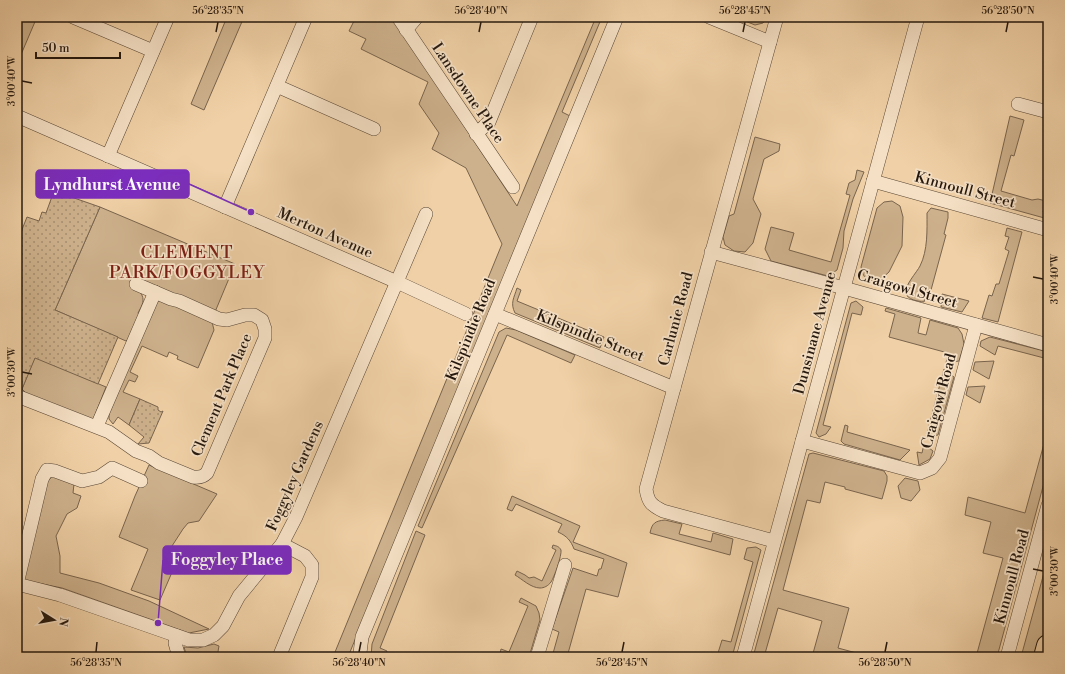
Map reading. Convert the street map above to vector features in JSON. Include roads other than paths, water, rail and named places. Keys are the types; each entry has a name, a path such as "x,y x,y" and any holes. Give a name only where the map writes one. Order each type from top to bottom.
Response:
{"highway":[{"path":"1045,657 1048,646"}],"street":[{"path":"73,17 153,51"},
{"path":"108,156 168,17"},
{"path":"224,207 306,17"},
{"name":"Lansdowne Place","path":"398,17 513,187"},
{"path":"406,30 417,17"},
{"path":"476,134 489,122 532,17"},
{"name":"Kilspindie Road","path":"361,657 360,653 362,638 617,17"},
{"path":"709,17 770,42"},
{"name":"Carlunie Road","path":"774,541 663,511 654,507 648,500 646,490 777,17"},
{"name":"Dunsinane Avenue","path":"743,657 918,17"},
{"path":"277,86 374,129"},
{"path":"1018,104 1048,112"},
{"name":"Merton Avenue","path":"17,116 397,282 466,314"},
{"name":"Kinnoull Street","path":"873,181 1048,230"},
{"name":"Foggyley Gardens","path":"17,584 60,595 189,640 203,640 214,635 223,626 239,596 282,544 296,517 426,214"},
{"name":"Craigowl Street","path":"711,252 1048,345"},
{"name":"Clement Park Place","path":"17,396 97,426 109,432 136,451 193,477 198,478 207,473 265,338 265,329 262,320 254,315 245,315 227,320 219,318 136,284"},
{"path":"97,426 155,292"},
{"name":"Kilspindie Street","path":"495,314 674,388"},
{"name":"Craigowl Road","path":"802,441 920,473 932,468 940,458 976,325"},
{"path":"17,584 42,479 47,470 55,471 82,480 99,477 112,468 141,480"},
{"name":"Kinnoull Road","path":"1007,657 1048,505"},
{"path":"279,657 312,577 312,565 305,556 282,544"},
{"path":"538,657 565,565"},
{"path":"177,636 175,643 179,657"}],"place":[{"name":"Lyndhurst Avenue","path":"251,212"},
{"name":"Foggyley Place","path":"158,623"}],"district":[{"name":"CLEMENT PARK/FOGGYLEY","path":"187,263"}]}
